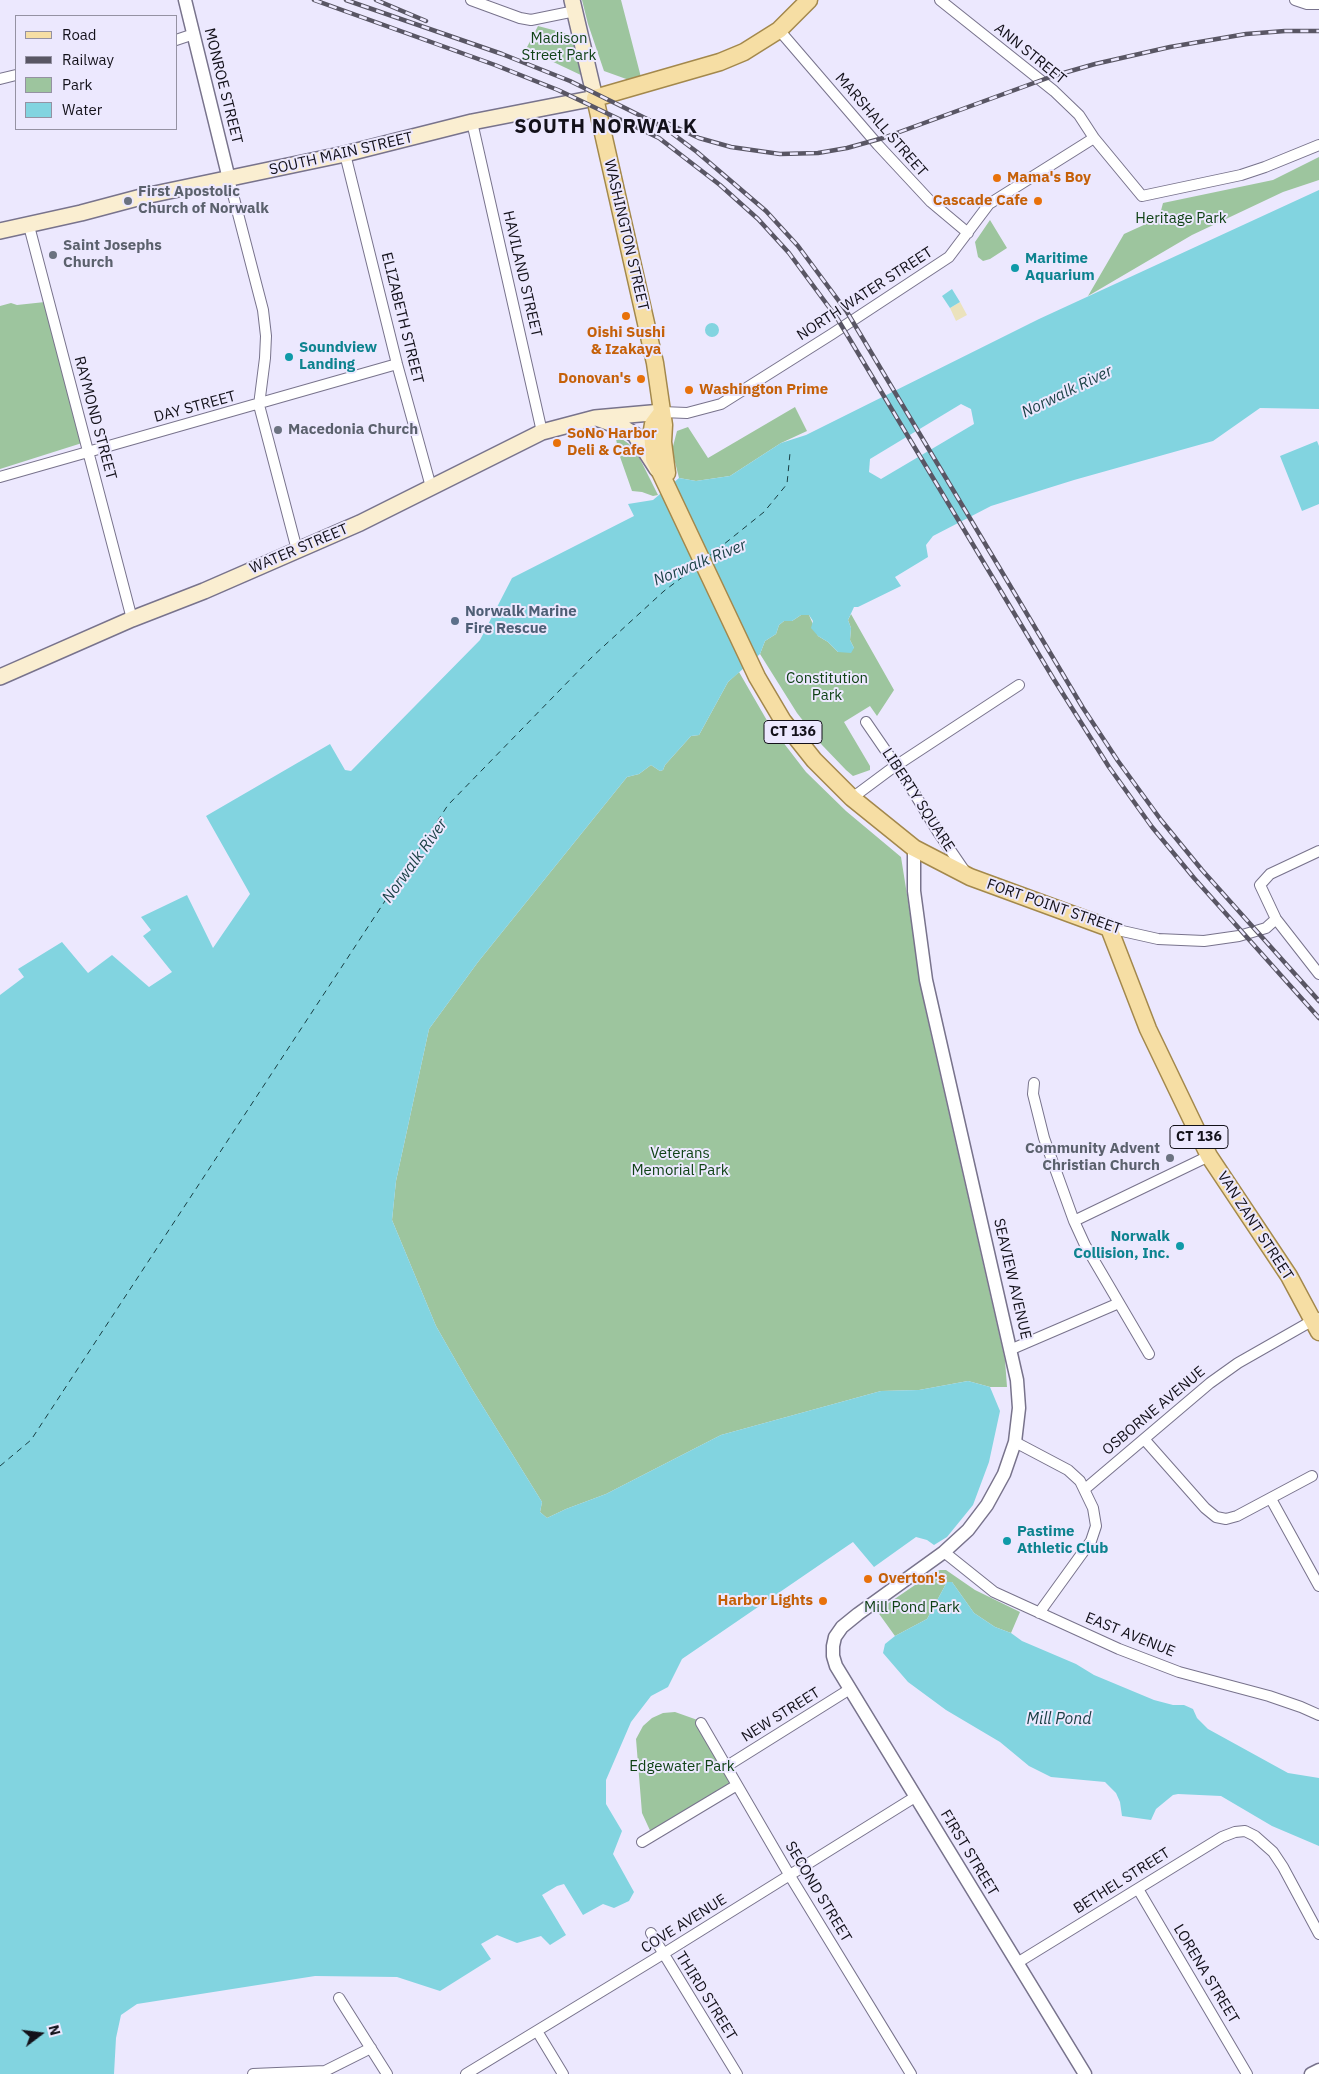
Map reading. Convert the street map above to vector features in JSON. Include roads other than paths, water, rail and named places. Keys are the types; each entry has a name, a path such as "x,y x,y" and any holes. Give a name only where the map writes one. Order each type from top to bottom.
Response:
{"main road":[{"path":"595,98 720,62 744,52 779,30 809,0"},
{"name":"WASHINGTON STREET","path":"574,5 654,363 662,412 668,487"},
{"name":"SOUTH MAIN STREET","path":"0,231 29,226 145,196 346,154 472,122 595,98"},
{"path":"659,472 654,459 651,436 653,424 662,412"},
{"name":"WATER STREET","path":"0,677 360,523 542,432 595,418 662,412"},
{"name":"CT 136","path":"595,418 624,428 634,435 668,487"},
{"name":"LIBERTY SQUARE","path":"668,487 758,677 783,721 814,760 852,798 914,848"},
{"name":"FORT POINT STREET","path":"914,848 970,878 1109,928"},
{"name":"VAN ZANT STREET","path":"1109,928 1148,1029 1208,1156 1317,1323"}],"street":[{"name":"MONROE STREET","path":"185,0 229,179"},
{"path":"471,0 520,18 531,20 574,5"},
{"name":"ANN STREET","path":"940,0 1054,91 1079,116 1094,138"},
{"path":"1295,0 1307,4 1319,4"},
{"name":"MARSHALL STREET","path":"779,30 882,150 930,202 968,233"},
{"path":"178,39 194,34"},
{"path":"0,79 15,75"},
{"name":"HAVILAND STREET","path":"472,122 542,432"},
{"path":"1094,138 1142,196 1241,174 1265,167 1319,145"},
{"name":"NORTH WATER STREET","path":"662,412 687,413 721,404 949,257 989,204 1094,138"},
{"name":"ELIZABETH STREET","path":"346,154 397,364 432,487"},
{"path":"229,179 263,310 266,358 259,405 297,550"},
{"name":"RAYMOND STREET","path":"29,226 132,619"},
{"name":"DAY STREET","path":"0,477 259,405 397,364"},
{"path":"852,798 896,766 1019,684"},
{"name":"LIBERTY SQUARE","path":"866,722 970,878"},
{"name":"SEAVIEW AVENUE","path":"832,1646 835,1637 842,1627 944,1552 968,1530 987,1505 1004,1474 1015,1442 1019,1408 1012,1349 926,980 914,891 914,848"},
{"path":"1319,851 1270,874 1260,885 1276,919 1319,974"},
{"name":"FORT POINT STREET","path":"1109,928 1158,939 1204,941 1239,936 1266,928 1276,919"},
{"path":"1034,1083 1033,1094 1044,1138 1074,1222 1085,1245 1149,1354"},
{"path":"1074,1222 1208,1156"},
{"path":"1012,1349 1118,1303"},
{"name":"OSBORNE AVENUE","path":"1085,1489 1210,1383 1238,1363 1317,1323"},
{"path":"1144,1439 1216,1518 1226,1519 1237,1516 1312,1476"},
{"path":"1015,1442 1068,1470 1085,1489 1093,1508 1096,1526 1091,1541 1039,1613"},
{"path":"1270,1499 1319,1586"},
{"name":"EAST AVENUE","path":"944,1552 994,1592 1119,1649 1179,1672 1269,1696 1301,1707 1319,1716"},
{"name":"FIRST STREET","path":"832,1646 836,1666 1085,2074"},
{"name":"NEW STREET","path":"727,1766 850,1689"},
{"name":"SECOND STREET","path":"701,1723 790,1876 911,2074"},
{"path":"642,1842 737,1786"},
{"name":"COVE AVENUE","path":"466,2074 790,1876 915,1797"},
{"name":"BETHEL STREET","path":"1017,1963 1222,1837 1235,1832 1245,1831 1255,1836 1273,1852 1319,1934"},
{"name":"LORENA STREET","path":"1138,1889 1247,2074"},
{"name":"THIRD STREET","path":"651,1933 737,2074"},
{"path":"339,1998 387,2074"},
{"path":"537,2031 563,2074"},
{"path":"253,2074 325,2072 371,2048"},
{"path":"1311,2074 1319,2070"}],"water":[{"name":"Norwalk River","path":"1319,190 1319,409 1260,408 1213,441 1074,480 991,506 933,536 926,545 928,557 895,577 901,586 858,607 854,607 848,620 851,628 850,640 854,648 851,653 838,652 828,642 818,636 811,628 813,621 809,615 801,615 792,621 784,621 779,625 776,634 765,641 760,654 728,682 699,735 691,736 665,765 663,770 660,771 651,765 639,774 627,777 478,962 429,1029 396,1181 392,1220 436,1326 472,1389 542,1502 540,1512 547,1518 606,1494 721,1435 881,1391 919,1390 968,1381 990,1387 1000,1411 989,1462 973,1505 947,1537 934,1545 927,1540 916,1537 874,1567 853,1542 682,1659 668,1687 651,1696 631,1722 606,1780 606,1804 622,1831 613,1854 634,1892 629,1901 614,1908 603,1904 583,1915 564,1884 557,1886 542,1895 566,1935 550,1945 541,1936 517,1943 497,1935 481,1944 491,1959 440,1991 397,1977 315,1976 137,2004 121,2015 116,2038 114,2074 0,2074 0,995 24,977 18,969 62,942 88,973 112,955 149,987 172,972 143,936 151,930 141,917 187,895 213,948 250,894 206,816 330,744 345,770 351,771 480,640 512,578 634,516 628,504 653,500 679,478 696,481 730,476 781,443 806,435 1039,319"},
{"path":"952,289 960,302 950,308 942,296"},
{"path":"709,323 715,323 719,330 715,337 709,337 705,333 705,327"},
{"path":"1317,441 1319,446 1319,504 1302,511 1280,456"},
{"name":"Mill Pond","path":"947,1582 952,1582 974,1613 995,1627 1011,1633 1022,1641 1076,1664 1094,1675 1154,1700 1173,1705 1184,1705 1193,1709 1197,1718 1208,1729 1288,1773 1319,1778 1319,1846 1272,1826 1221,1796 1173,1795 1156,1809 1151,1820 1122,1816 1120,1802 1116,1793 1105,1782 1051,1777 1029,1766 1000,1742 946,1710 908,1682 883,1653 885,1644 895,1636 927,1619"}],"railway":[{"path":"314,0 495,65 558,90 659,138 720,185 758,219 789,253 837,318 1053,678 1109,767 1152,827 1194,878 1319,1018"},
{"path":"346,0 502,54 570,81 665,128 697,152 766,211 798,246 847,312 1083,708 1118,761 1161,820 1202,870 1319,1001"},
{"path":"376,0 426,21"},
{"path":"667,123 699,138 731,147 780,154 818,153 847,148 883,138 1053,76 1095,64 1170,47 1246,34 1319,31"}],"place":[{"name":"Mama's Boy","path":"997,178"},
{"name":"First Apostolic Church of Norwalk","path":"128,201"},
{"name":"Cascade Cafe","path":"1038,201"},
{"name":"Saint Josephs Church","path":"53,255"},
{"name":"Maritime Aquarium","path":"1015,268"},
{"name":"Oishi Sushi & Izakaya","path":"626,316"},
{"name":"Soundview Landing","path":"289,357"},
{"name":"Donovan's","path":"641,379"},
{"name":"Washington Prime","path":"689,390"},
{"name":"Macedonia Church","path":"278,430"},
{"name":"SoNo Harbor Deli & Cafe","path":"557,443"},
{"name":"Norwalk Marine Fire Rescue","path":"455,621"},
{"name":"Community Advent Christian Church","path":"1170,1158"},
{"name":"Norwalk Collision, Inc.","path":"1180,1246"},
{"name":"Pastime Athletic Club","path":"1007,1541"},
{"name":"Overton's","path":"868,1579"},
{"name":"Harbor Lights","path":"823,1601"}],"district":[{"name":"SOUTH NORWALK","path":"606,127"}],"park label":[{"name":"Madison Street Park","path":"559,48"},
{"name":"Heritage Park","path":"1181,219"},
{"name":"Constitution Park","path":"827,688"},
{"name":"Veterans Memorial Park","path":"680,1162"},
{"name":"Mill Pond Park","path":"912,1608"},
{"name":"Edgewater Park","path":"682,1767"}]}
